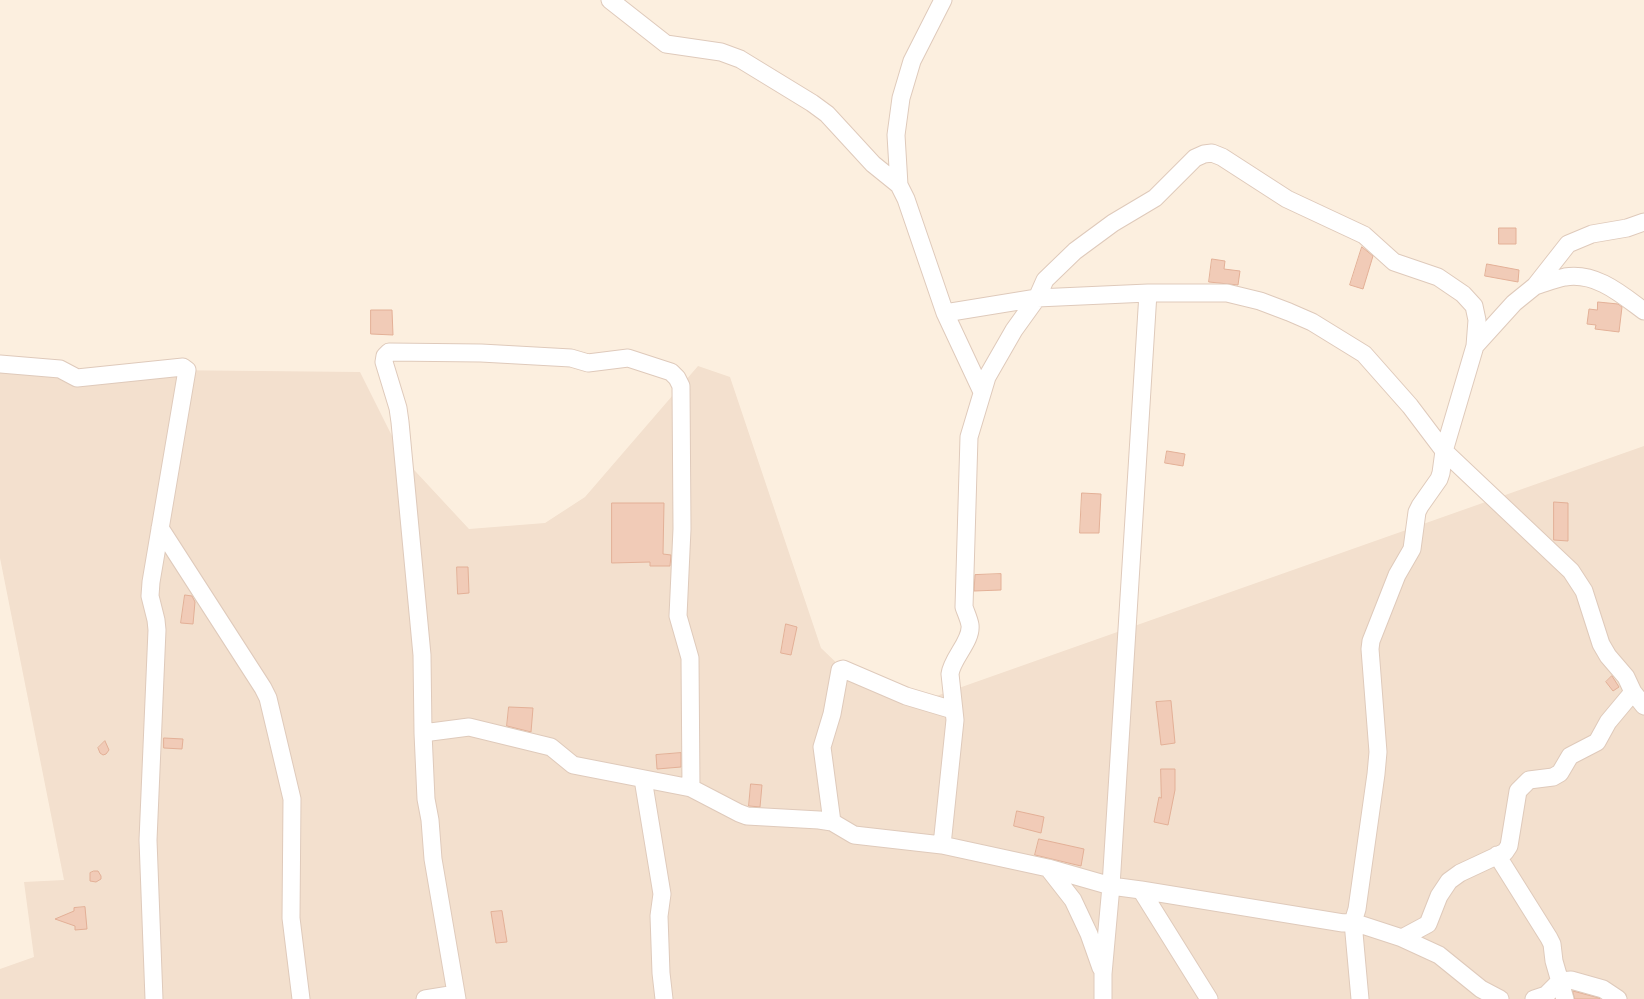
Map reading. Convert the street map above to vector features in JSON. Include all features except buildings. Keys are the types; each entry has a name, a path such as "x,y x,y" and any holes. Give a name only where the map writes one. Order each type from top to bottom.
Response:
{"street":[{"path":"610,0 666,44 721,52 740,59 812,103 827,114 873,164 902,192"},
{"path":"943,0 912,61 901,98 896,135 902,192 945,313 982,392"},
{"path":"942,845 955,720 950,674 951,667 970,633 970,625 964,607 969,437 987,377 1010,336 1037,298 1045,280 1075,251 1113,223 1155,198 1194,158 1212,153 1222,156 1287,198 1364,235 1394,262 1438,277 1463,294 1474,306 1477,320 1475,346 1444,451 1441,473 1439,479 1417,512 1412,549 1397,575 1371,641 1378,752 1357,909 1353,922 1360,999"},
{"path":"1475,346 1514,304 1535,286 1568,244 1592,234 1627,228 1644,222"},
{"path":"1535,286 1567,277 1592,279 1613,288 1644,311"},
{"path":"945,313 1037,298 1148,293 1227,293 1260,301 1312,322 1364,354 1410,406 1444,451 1572,571 1584,591 1601,644 1608,656 1626,677 1633,692 1644,706"},
{"path":"1103,999 1103,974 1111,886 1148,293"},
{"path":"425,999 456,997 433,859 430,820 426,799 422,655 400,422 398,408 384,362 385,356 389,352 482,353 571,358 588,363 628,358 635,359 671,372 677,378 681,386 682,529 678,616 690,658 691,788"},
{"path":"0,364 60,369 77,378 183,367 187,370 150,596 157,630 148,840 154,999"},
{"path":"160,528 264,688 268,698 292,799 291,918 301,999"},
{"path":"832,822 822,747 832,714 840,670 843,669 906,696 953,710"},
{"path":"1402,938 1428,924 1439,896 1449,881 1460,873 1505,852 1509,846 1518,791 1520,787 1529,780 1553,777 1560,773 1570,756 1597,742 1608,722 1633,692"},
{"path":"423,733 469,726 475,727 551,747 573,765 581,768 691,788 738,813 747,816 812,819 832,822 854,835 942,845 1048,868 1111,886 1343,923 1353,922 1402,938 1439,955 1481,989 1500,999"},
{"path":"643,779 662,894 659,916 661,973 664,999"},
{"path":"1497,855 1552,944 1554,961 1565,999"},
{"path":"1048,868 1072,900 1089,934 1103,974"},
{"path":"1141,890 1209,999"},
{"path":"1534,999 1546,995 1560,981 1572,980 1603,989 1618,999"}],"shaded area":[{"path":"0,364 60,369 360,372 403,458 469,529 545,523 585,497 698,366 730,377 821,648 843,669 922,701 1644,446 1644,999 0,999 0,969 34,957 24,882 64,880 0,558"}]}
